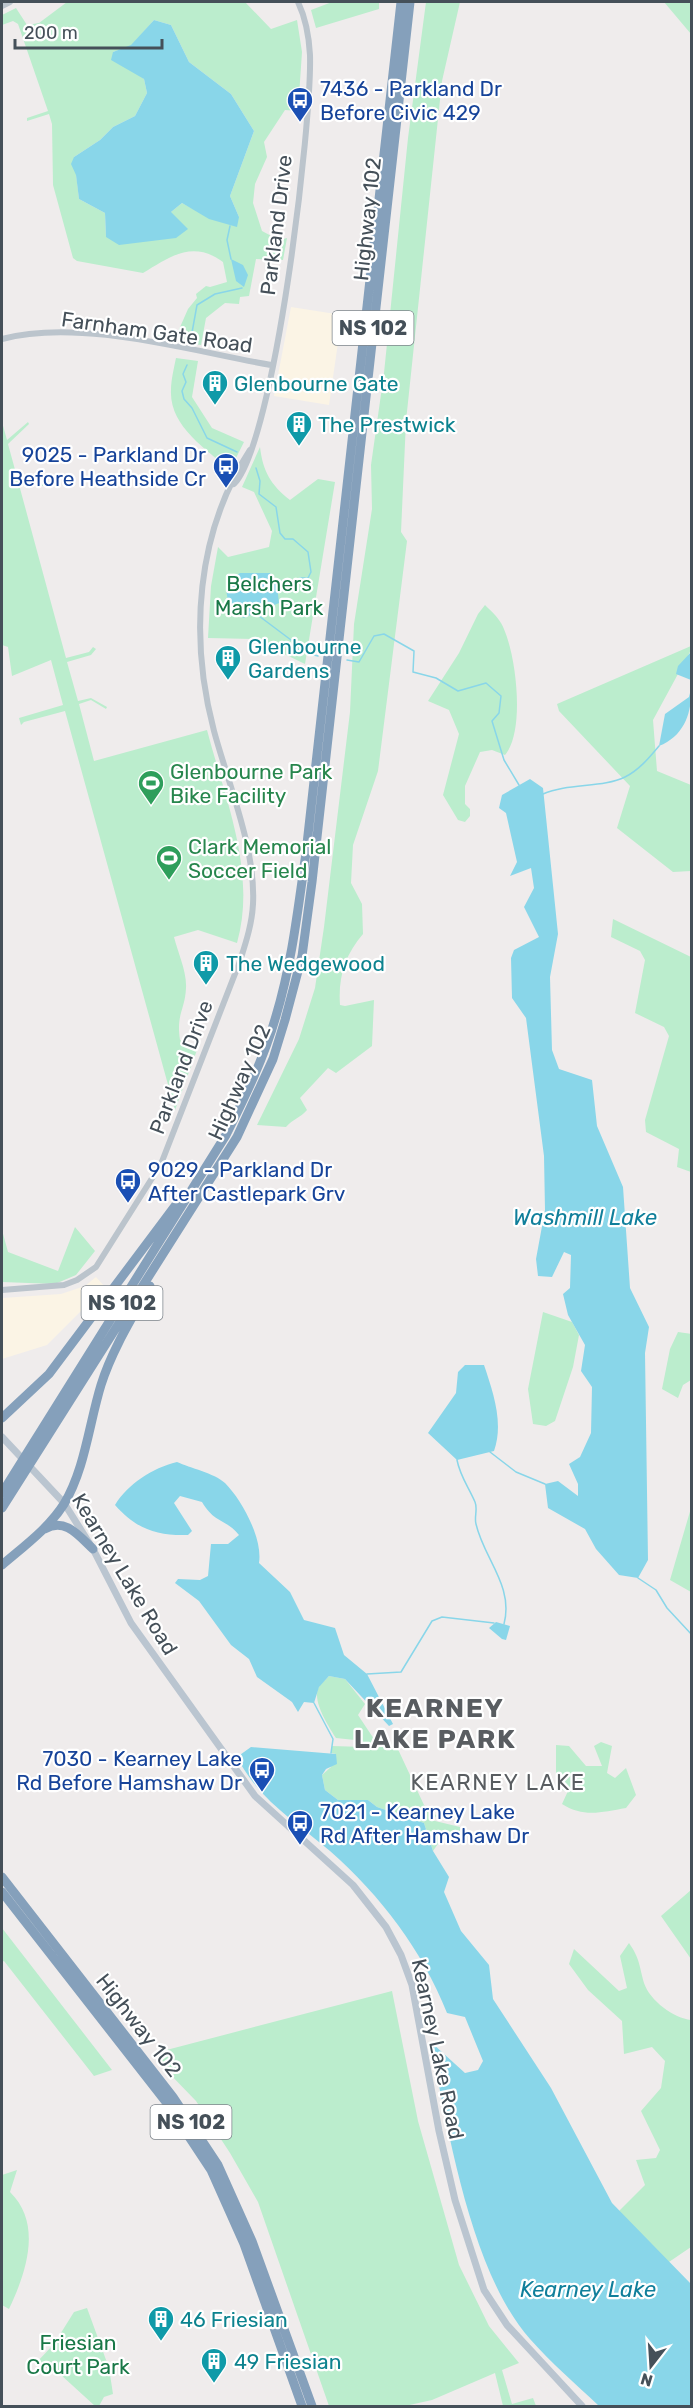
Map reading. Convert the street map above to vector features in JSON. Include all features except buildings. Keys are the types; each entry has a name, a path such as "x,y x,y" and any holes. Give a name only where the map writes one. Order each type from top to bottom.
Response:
{"highway":[{"name":"Highway 102","path":"34,1450 212,1158 256,1072 276,1018 292,951 306,853 401,2"},
{"name":"Highway 102","path":"2,1508 15,1480 34,1450 237,1137 258,1096 285,1020 302,956 410,2"},
{"path":"2,1418 6,1409 49,1374 71,1347 212,1158"},
{"path":"2,1565 38,1533 64,1503 74,1482 101,1385 113,1353 201,1195"},
{"name":"Highway 102","path":"2,1493 15,1480"},
{"path":"38,1533 50,1525 68,1527 93,1549"},
{"name":"Highway 102","path":"2,1877 173,2097 218,2165 252,2241 312,2406"},
{"name":"Highway 102","path":"2,1892 166,2102 211,2170 244,2244 302,2406"}],"main road":[{"name":"Kearney Lake Road","path":"2,1437 64,1503 93,1549 131,1623 255,1796 284,1825 353,1885 386,1927 401,1955 412,1985 450,2177 484,2290 507,2325 582,2406"}],"street":[{"path":"2,6 10,2"},
{"name":"Parkland Drive","path":"2,1290 64,1285 77,1280 96,1267 161,1164 240,961 250,929 253,883 240,824 208,708 200,647 200,594 209,548 231,487 242,474 264,404 297,222 310,56 308,26 298,2"},
{"name":"Farnham Gate Road","path":"2,339 33,333 76,332 272,365"}],"shaded area":[{"path":"291,307 342,315 329,405 274,396"},
{"path":"96,1277 105,1287 47,1345 2,1359 2,1298 61,1294 85,1286"}],"green space":[{"path":"67,2 245,2 271,29 297,20 302,52 298,111 285,110 264,142 267,157 255,184 253,203 262,231 279,240 287,238 283,260 256,259 249,296 240,297 239,304 225,303 206,318 201,345 158,338 156,329 177,334 188,309 197,298 196,294 206,286 227,282 223,262 212,255 192,251 173,256 143,273 77,261 73,258 53,185 52,124 49,114 27,121 27,118 48,111 18,24 13,21 2,25 2,15 16,8 27,25 39,23","holes":["154,20 171,25 189,62 231,94 254,131 230,196 239,217 193,209 182,203 171,212 106,237 105,213 79,199 74,157 100,140 113,127 135,116 147,93 144,79 113,52 131,46"]},
{"path":"332,2 379,2 379,9 316,28 311,10"},
{"path":"426,2 460,2 442,81 406,421 401,532 407,541 378,771 353,845 351,883 362,904 363,934 347,958 340,985 340,1005 374,1000 372,1046 336,1073 328,1068 300,1098 307,1110 286,1127 257,1125 299,1039 315,988 350,712 354,624 372,509 371,465 384,373 408,138"},
{"path":"664,2 691,2 691,34"},
{"path":"176,358 198,361 192,397 212,428 244,442 230,470 191,436 176,415 171,390"},
{"path":"2,422 7,440 28,422 29,424 8,444 17,477 44,484 43,486 18,481 66,658 89,652 93,647 96,649 91,655 67,662 78,701 91,698 107,707 106,709 91,700 79,704 94,761 207,730 230,809 241,863 243,889 242,916 237,943 198,930 174,937 186,982 179,1024 180,1040 197,1050 175,1110 65,711 24,722 21,725 19,718 63,705 51,660 12,676 8,647 2,645"},
{"name":"Belchers Marsh Park","path":"260,447 263,464 269,477 290,500 318,479 335,482 305,664 253,639 208,638 211,586 218,547 228,557 269,547 272,531 254,492 242,487"},
{"path":"485,605 501,623 511,651 517,710 511,744 505,755 492,750 480,752 465,786 465,804 470,809 470,816 465,822 458,820 443,795 459,734 449,710 428,701 459,653 478,614"},
{"path":"691,646 691,650 653,720 657,771 691,785 691,871 673,872 617,828 630,786 559,711 557,704"},
{"path":"613,919 691,957 691,1172 677,1167 679,1149 646,1132 645,1120 669,1036 664,1027 635,1013 645,960 640,951 611,937"},
{"path":"75,1227 95,1251 76,1275 55,1284 2,1282 2,1230 8,1252 58,1271"},
{"path":"543,1312 572,1322 579,1335 573,1367 555,1421 546,1426 533,1424 528,1389"},
{"path":"678,1332 692,1334 691,1380 683,1385 678,1398 662,1389 670,1349"},
{"path":"691,1508 691,1592 670,1580"},
{"path":"329,1676 345,1679 365,1704 358,1715 376,1742 372,1747 367,1748 396,1745 424,1805 437,1816 431,1820 460,1827 460,1834 452,1831 442,1838 433,1851 424,1823 377,1807 368,1800 338,1800 325,1790 322,1775 331,1767 336,1754 331,1753 332,1746 364,1747 355,1740 336,1738 322,1713 317,1692"},
{"path":"601,1742 612,1746 607,1773 615,1778 626,1768 636,1795 626,1808 601,1812 578,1811 562,1804 568,1791 556,1789 556,1745 569,1746 586,1766 602,1766 594,1746"},
{"path":"691,1890 691,1959 661,1916"},
{"path":"2,1928 112,2070 94,2076 4,1961 2,1962"},
{"path":"629,1943 651,1996 663,2008 684,2019 691,2020 691,2247 666,2264 619,2211 645,2185 636,2160 656,2158 660,2150 641,2111 661,2088 665,2061 652,2047 624,2054 622,2021 588,1990 569,1964 574,1949 619,1991 627,1988 620,1956"},
{"path":"392,1991 418,2121 459,2265 489,2326 519,2363 502,2370 512,2404 533,2398 536,2406 503,2406 495,2373 432,2400 405,2406 329,2406 258,2202 196,2101 165,2069 155,2053"},
{"path":"17,2170 10,2192 20,2205 29,2234 21,2280 9,2309 2,2305 2,2175"},
{"name":"Friesian Court Park","path":"87,2308 109,2368 113,2394 104,2397 99,2406 95,2406 61,2375 36,2363 54,2344 74,2312"}],"water":[{"path":"154,20 171,25 189,62 231,94 254,131 230,196 239,217 237,227 209,219 182,203 171,212 188,229 176,238 119,245 106,237 105,213 79,199 76,175 71,164 74,157 100,140 113,127 135,116 147,93 144,79 111,60 113,52 131,45"},
{"path":"231,259 243,265 248,275 244,287 236,281"},
{"path":"240,573 270,573 277,586 279,603 244,618 229,604 227,595 226,583"},
{"path":"691,652 691,680 676,674 678,666"},
{"path":"691,689 690,707 685,723 675,736 659,746 665,714 689,697"},
{"name":"Washmill Lake","path":"530,779 543,788 558,934 550,977 552,1050 559,1069 592,1080 597,1126 623,1187 630,1288 649,1327 645,1353 648,1560 638,1578 619,1575 596,1549 585,1529 548,1508 545,1484 558,1481 578,1496 578,1484 569,1464 580,1457 591,1433 592,1387 581,1371 585,1345 568,1315 563,1294 570,1288 571,1255 564,1252 552,1277 538,1276 536,1259 545,1210 544,1156 526,1018 512,998 511,958 514,950 539,937 524,907 534,888 531,868 510,876 517,862 506,813 499,808 502,795"},
{"path":"465,1365 484,1365 496,1408 498,1430 494,1451 457,1460 428,1433 456,1393 458,1372"},
{"path":"177,1462 215,1476 232,1490 250,1520 258,1543 259,1563 290,1592 304,1620 335,1628 344,1655 367,1674 393,1724 389,1726 345,1679 329,1676 319,1687 314,1703 304,1702 298,1712 292,1702 257,1677 249,1659 231,1645 199,1601 175,1583 178,1579 200,1580 208,1576 211,1544 228,1544 239,1535 211,1514 202,1502 180,1496 174,1503 192,1531 188,1535 166,1534 148,1529 131,1520 115,1505 127,1490 142,1478 159,1468"},
{"path":"496,1622 510,1626 506,1640 489,1628"},
{"name":"Kearney Lake","path":"251,1747 336,1754 337,1764 326,1769 322,1775 325,1790 338,1800 368,1800 377,1807 424,1823 433,1851 449,1877 444,1892 461,1931 489,1965 493,1999 551,2088 612,2203 691,2284 691,2406 599,2406 538,2348 510,2311 478,2241 466,2202 446,2122 432,2050 433,2044 465,2073 478,2070 483,2061 465,2017 447,2013 412,1946 383,1905 366,1886 349,1868 278,1808 255,1785 237,1757"}],"waterway":[{"path":"230,226 227,240 231,259"},
{"path":"191,338 197,305 215,294 242,288"},
{"path":"187,365 183,374 186,382 182,391 184,399 192,408 207,438 237,452"},
{"path":"256,468 260,481 259,494 276,507 280,533 285,539 293,539 308,552 311,572 308,578 300,578 286,588 278,589"},
{"path":"255,613 291,640"},
{"path":"347,660 359,662 374,636 384,634 414,651 413,672 436,678 458,691 486,683 501,696 499,713 492,721 504,760 519,785"},
{"path":"295,645 299,651 318,656"},
{"path":"543,794 563,788 606,783 625,777 648,759 659,746"},
{"path":"490,1452 516,1472 545,1484"},
{"path":"457,1460 476,1505 476,1521 480,1537 502,1585 506,1610 504,1624"},
{"path":"638,1578 656,1590 667,1608 692,1635"},
{"path":"367,1674 401,1672 432,1621 442,1617 494,1623"},
{"path":"314,1703 333,1739 331,1753"}],"place":[{"name":"7436 - Parkland Dr Before Civic 429","path":"300,123"},
{"name":"Glenbourne Gate","path":"215,406"},
{"name":"The Prestwick","path":"299,447"},
{"name":"9025 - Parkland Dr Before Heathside Cr","path":"226,489"},
{"name":"Glenbourne Gardens","path":"228,681"},
{"name":"Glenbourne Park Bike Facility","path":"151,806"},
{"name":"Clark Memorial Soccer Field","path":"169,881"},
{"name":"The Wedgewood","path":"206,986"},
{"name":"9029 - Parkland Dr After Castlepark Grv","path":"128,1204"},
{"name":"7030 - Kearney Lake Rd Before Hamshaw Dr","path":"262,1793"},
{"name":"7021 - Kearney Lake Rd After Hamshaw Dr","path":"300,1846"},
{"name":"46 Friesian","path":"161,2342"},
{"name":"49 Friesian","path":"214,2384"}],"district":[{"name":"KEARNEY LAKE PARK","path":"435,1724"},
{"name":"KEARNEY LAKE","path":"498,1782"}]}
